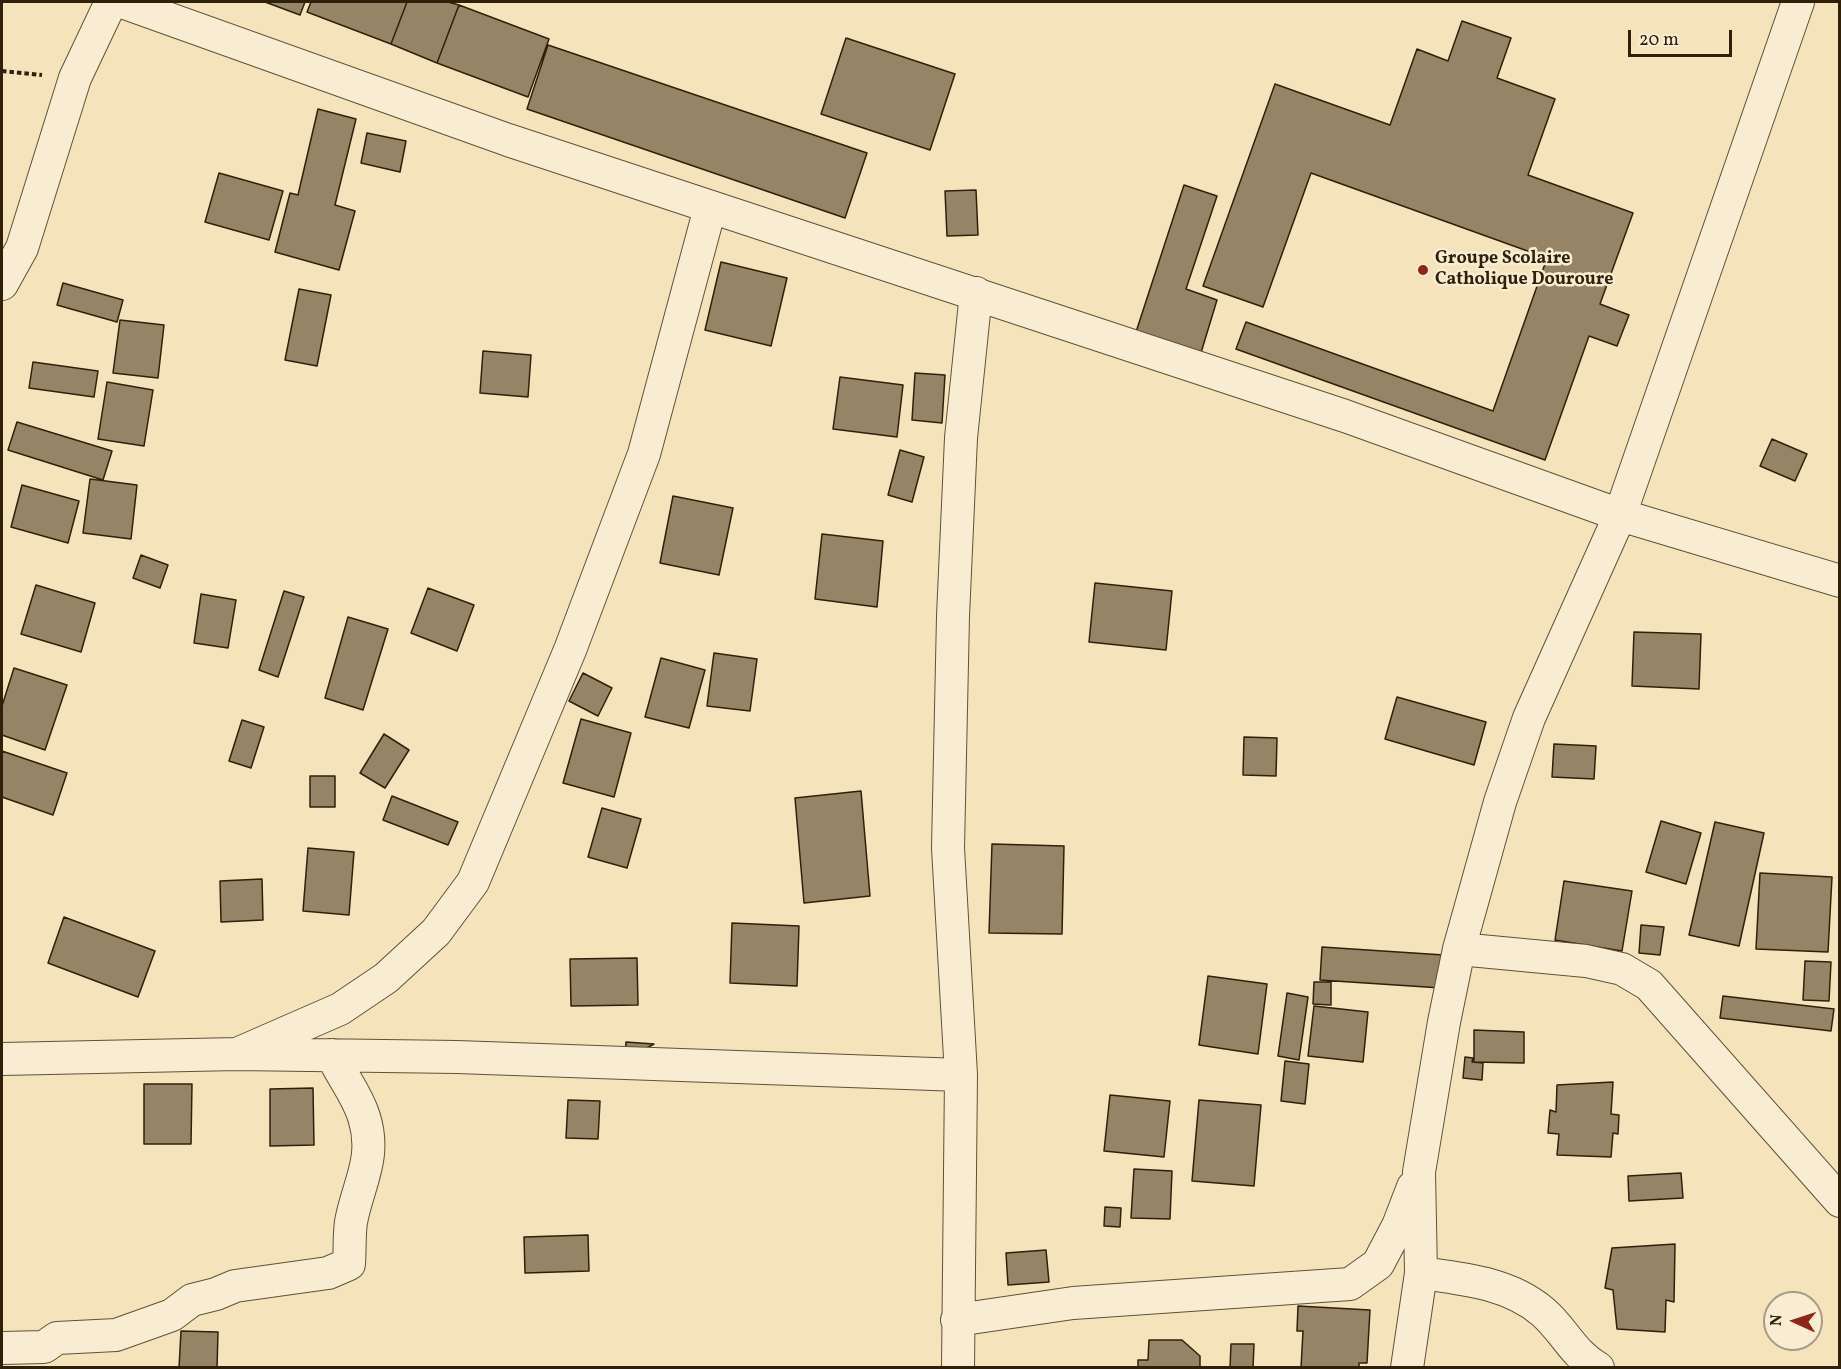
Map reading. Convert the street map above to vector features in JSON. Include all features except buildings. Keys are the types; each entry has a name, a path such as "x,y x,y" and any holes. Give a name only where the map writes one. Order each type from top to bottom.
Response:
{"street":[{"path":"2,284 22,248 75,78 111,2"},
{"path":"122,2 508,140 1345,416 1620,515 1839,581"},
{"path":"1407,1368 1421,1273 1419,1172 1444,1022 1459,949 1500,802 1529,718 1620,515 1798,2"},
{"path":"237,1054 340,1009 386,978 436,932 473,882 570,650 644,453 710,208"},
{"path":"957,1368 961,1075 948,848 953,616 961,438 976,293"},
{"path":"1459,949 1586,961 1623,969 1649,985 1839,1201"},
{"path":"2,1059 237,1054 457,1056 961,1075"},
{"path":"2,1348 44,1347 57,1338 116,1335 172,1315 192,1300 235,1286 328,1273 349,1264 351,1222 370,1146 365,1120 356,1096 332,1055"},
{"path":"957,1320 1073,1304 1350,1284 1378,1264 1398,1226 1419,1172"},
{"path":"1421,1273 1480,1281 1514,1293 1544,1312 1584,1360 1598,1368"}],"place":[{"name":"Groupe Scolaire Catholique Douroure","path":"1423,270"}]}
